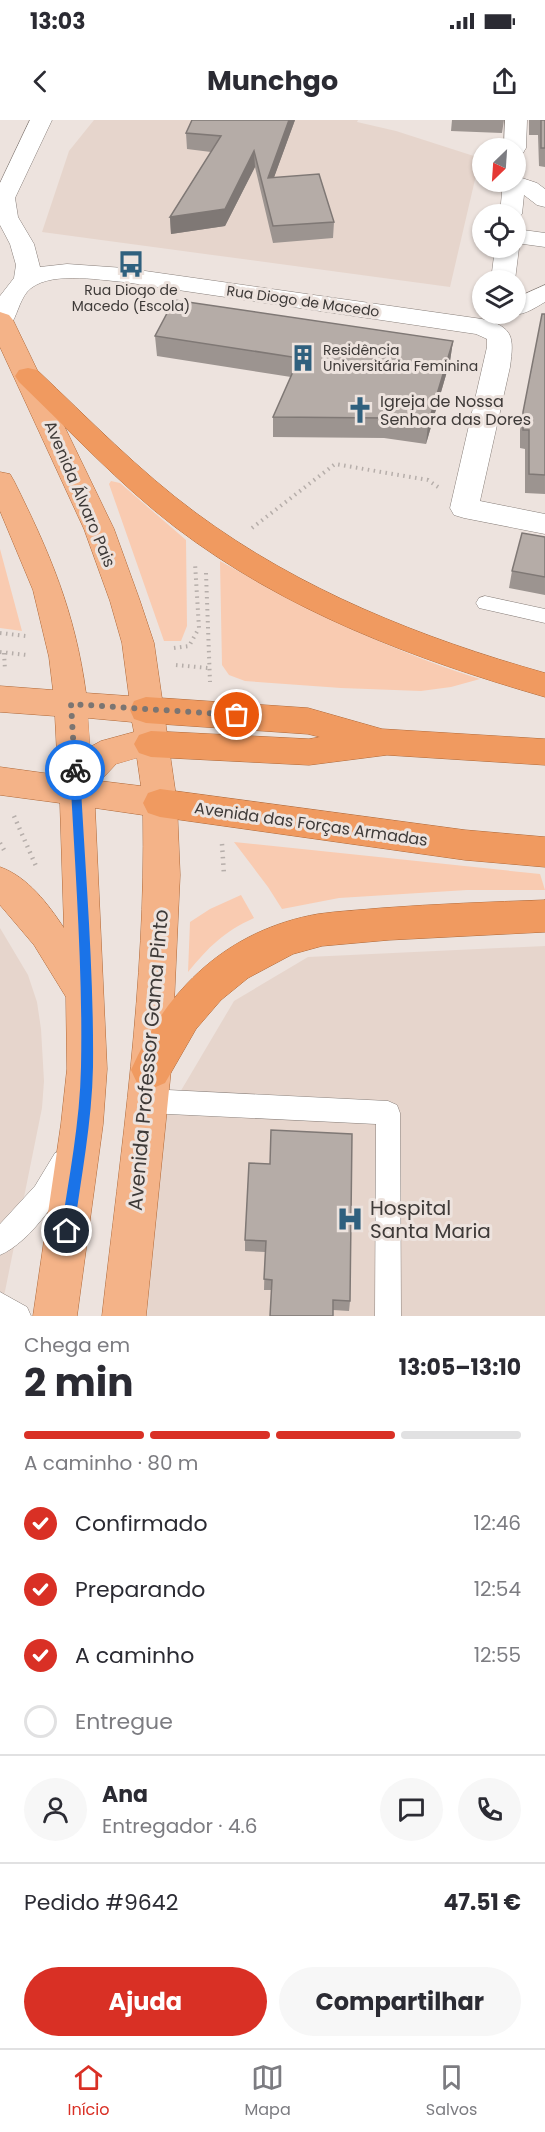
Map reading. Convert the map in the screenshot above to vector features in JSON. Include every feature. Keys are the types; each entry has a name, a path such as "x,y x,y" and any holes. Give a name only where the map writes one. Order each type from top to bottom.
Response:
{"highway":[{"path":"28,376 158,498 207,536 262,571 303,593 394,635 483,668 545,685"},
{"path":"146,710 308,721 387,742 545,753"},
{"path":"151,744 309,752 387,742"},
{"name":"Avenida das Forças Armadas","path":"160,803 465,845 545,852"},
{"path":"150,1085 181,1017 196,999 220,977 252,955 287,940 317,931 395,923 545,916"}],"main road":[{"name":"Avenida Álvaro Pais","path":"0,321 15,347 22,368 28,376 103,539 138,643 151,744"},
{"path":"0,481 27,537 48,590 65,657 71,704 86,998 87,1069 82,1124 56,1316"},
{"path":"0,699 146,710"},
{"path":"76,793 92,763 109,752 129,745 151,744"},
{"name":"Avenida Professor Gama Pinto","path":"124,1316 150,1085 162,875 160,803 151,744"},
{"name":"Avenida das Forças Armadas","path":"0,781 160,803"},
{"path":"0,883 12,892 51,938 86,998"}],"street":[{"path":"515,138 516,120"},
{"path":"8,145 37,126"},
{"path":"0,321 17,288 26,279 28,265 22,244 7,218 2,196 37,126"},
{"path":"526,182 545,181"},
{"path":"526,187 545,200"},
{"path":"526,237 545,240"},
{"name":"Rua Diogo de Macedo","path":"22,244 124,275"},
{"name":"Rua Diogo de Macedo","path":"26,279 50,272 124,275 482,327"},
{"path":"482,327 488,324"},
{"path":"482,327 499,335 500,347 464,508 545,524"}],"lane":[{"path":"485,603 545,616"},
{"path":"150,1085 388,1113 388,1316"},
{"path":"0,1242 30,1212 53,1184 82,1124"},
{"path":"0,1305 18,1316"}],"path":[{"path":"246,532 334,464 428,480 464,508"},
{"path":"168,665 208,668 206,563"},
{"path":"0,652 27,655"},
{"path":"14,816 39,872"},
{"path":"221,843 224,875"}],"shaded area":[{"path":"94,120 358,120 357,122 396,131 472,155 472,192 450,287 42,232 69,151"},
{"path":"111,481 120,483 186,540 187,626 181,641 164,641 109,484"},
{"path":"0,549 22,631 0,628"},
{"path":"220,561 347,627 412,655 480,679 451,687 421,691 245,681 229,675 222,665"},
{"path":"234,842 540,874 545,890 467,890 339,898 282,909"},
{"path":"241,895 254,918 217,941 188,972 190,922 210,909"},
{"path":"0,928 28,975 37,1002 44,1081 42,1108 0,1316"},
{"name":"Hospital Santa Maria","path":"545,946 545,1316 147,1316 163,1121 234,1001 308,957"}],"building":[{"path":"192,120 289,120 268,178 319,174 334,222 273,226 254,151 225,209 170,217 221,136 186,133"},
{"path":"541,120 545,120 545,148 541,148"},
{"path":"174,300 453,341 428,424 385,418 273,417 299,358 155,336"},
{"path":"542,314 545,314 545,475 529,474 529,430 523,430 523,412"},
{"path":"522,533 545,537 545,577 512,571"},
{"path":"271,1130 352,1134 350,1301 333,1300 333,1316 270,1316 272,1280 264,1279 266,1241 245,1240 249,1163 270,1164"}],"way so far":[{"path":"75,770 71,704 237,715"}],"place":[{"name":"Rua Diogo de Macedo (Escola)","path":"131,264"},
{"name":"Residência Universitária Feminina","path":"303,358"},
{"name":"Igreja de Nossa Senhora das Dores","path":"360,410"},
{"name":"Hospital Santa Maria","path":"350,1219"}],"route":[{"path":"67,1231 87,1069 81,873 75,770"}]}
